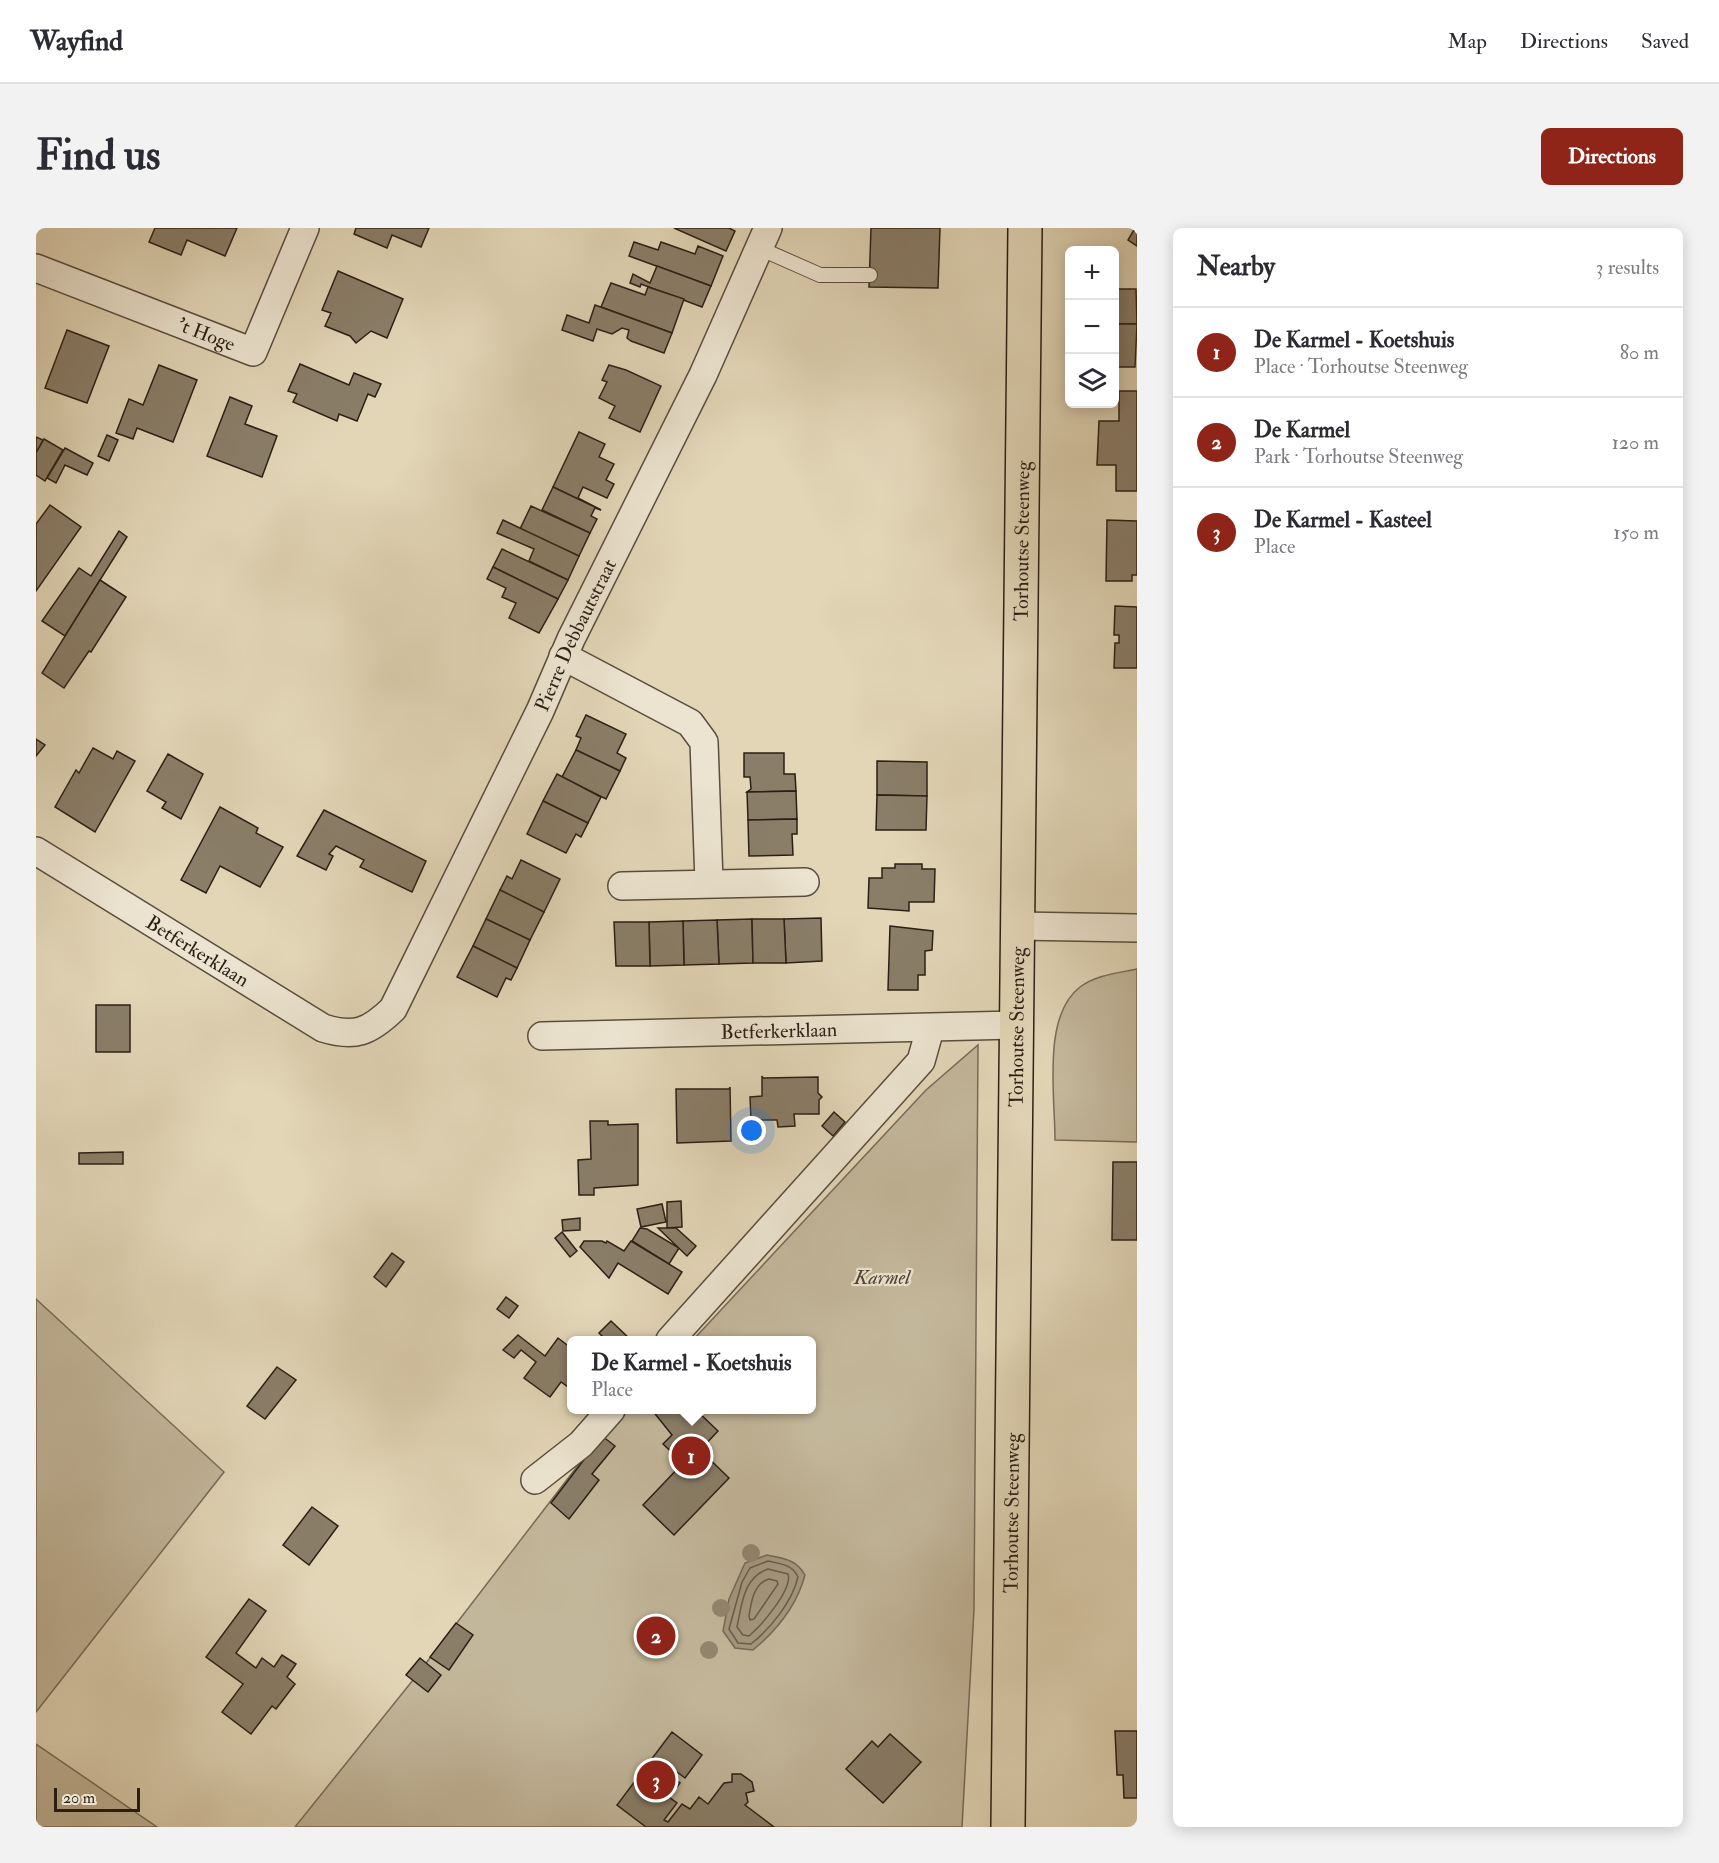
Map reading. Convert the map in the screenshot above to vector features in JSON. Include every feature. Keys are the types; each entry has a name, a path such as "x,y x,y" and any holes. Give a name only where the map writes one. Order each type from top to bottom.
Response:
{"main road":[{"name":"Torhoutse Steenweg","path":"1008,1827 1025,228"}],"street":[{"name":"'t Hoge","path":"36,268 253,352 305,228"},
{"name":"Pierre Debbautstraat","path":"366,1031 393,1010 540,711 563,656 703,375 763,238"},
{"path":"563,656 690,723 704,742 709,882"},
{"name":"Betferkerklaan","path":"36,851 323,1028 336,1032 366,1031"},
{"path":"622,886 709,882 806,882"},
{"path":"1017,926 1137,928"},
{"name":"Betferkerklaan","path":"542,1036 930,1029 1015,1025"},
{"path":"674,1336 921,1060 930,1029"},
{"path":"535,1479 581,1444 607,1414"}],"lane":[{"path":"763,238 820,275 870,275"}],"green space":[{"path":"1137,969 1137,1142 1055,1140 1053,1058 1055,1036 1068,1000 1086,983 1107,975"},
{"name":"Karmel","path":"978,1045 974,1609 962,1827 295,1827 413,1680 579,1464 623,1414 816,1414 816,1336 697,1336 926,1090"},
{"path":"36,1299 224,1472 36,1712"},
{"path":"36,1744 157,1827 36,1827"}],"water":[{"path":"767,1555 789,1560 805,1575 797,1597 785,1617 762,1643 753,1650 735,1648 723,1631 729,1599 745,1563"}],"building":[{"path":"155,228 237,228 225,256 187,240 181,255 149,242"},
{"path":"356,228 429,228 421,247 392,235 387,248 354,234"},
{"path":"674,228 729,228 735,231 726,251"},
{"path":"871,228 940,228 938,288 869,287"},
{"path":"1137,228 1137,246 1128,240"},
{"path":"634,242 658,250 661,242 695,254 698,246 723,256 711,286 629,256"},
{"path":"657,266 711,286 702,307 641,284 640,287 630,283 633,274 650,283"},
{"path":"338,271 403,299 387,338 371,331 356,343 350,336 325,326 331,313 322,310"},
{"path":"611,283 645,295 648,287 684,299 672,333 601,307"},
{"path":"1119,289 1136,289 1137,324 1119,324"},
{"path":"595,305 672,333 664,353 631,341 627,338 629,330 622,328 612,334 597,329 593,341 562,330 567,315 589,323"},
{"path":"1119,324 1137,324 1135,367 1119,367"},
{"path":"67,330 109,346 87,403 45,388"},
{"path":"300,364 349,385 354,373 381,384 375,397 368,394 357,421 339,414 337,421 293,402 297,394 288,391"},
{"path":"159,365 197,380 173,442 137,428 133,439 116,433 129,399 143,405"},
{"path":"609,365 661,386 640,432 609,418 615,406 599,398 607,382 602,380"},
{"path":"1119,391 1137,391 1137,491 1116,491 1116,465 1097,465 1099,421 1119,421"},
{"path":"230,397 252,406 245,424 277,436 262,477 207,456"},
{"path":"579,432 605,444 599,457 614,464 606,480 614,484 607,498 583,487 578,498 601,510 553,487"},
{"path":"107,435 118,440 109,461 98,456"},
{"path":"36,437 43,440 36,453"},
{"path":"44,439 63,450 45,481 36,475 36,453"},
{"path":"65,448 93,463 87,475 65,465 56,483 47,478"},
{"path":"553,487 601,510 595,508 591,516 597,519 590,533 542,510"},
{"path":"50,505 81,527 36,591 36,524"},
{"path":"531,506 590,533 579,556 520,529"},
{"path":"503,520 579,556 568,580 529,561 534,549 497,533"},
{"path":"1107,520 1137,521 1137,575 1132,575 1132,581 1106,581"},
{"path":"119,531 127,537 65,636 42,621 79,568 91,576"},
{"path":"502,549 568,580 558,599 493,567"},
{"path":"493,567 558,599 539,633 509,618 516,603 502,597 506,588 487,579"},
{"path":"100,580 126,597 91,652 89,651 64,688 42,673"},
{"path":"1115,606 1137,607 1137,668 1114,668 1115,643 1119,643 1119,635 1114,635"},
{"path":"586,715 626,734 617,753 626,758 620,771 576,750 581,738 576,736"},
{"path":"36,739 45,745 36,756"},
{"path":"93,748 113,759 117,751 135,761 95,832 55,807 76,770 79,773"},
{"path":"576,750 620,771 606,799 562,777"},
{"path":"744,753 784,753 784,774 795,774 796,791 747,792 751,789 750,777 744,777"},
{"path":"168,754 203,774 181,819 162,808 166,802 147,791"},
{"path":"877,761 927,762 927,796 877,795"},
{"path":"557,774 601,797 588,823 543,801"},
{"path":"796,791 797,819 748,820 747,792"},
{"path":"877,795 927,796 926,830 876,830"},
{"path":"543,801 588,823 581,837 576,834 566,853 527,834"},
{"path":"220,807 258,828 256,833 283,847 260,887 220,866 206,893 181,880"},
{"path":"324,810 426,861 412,892 360,867 364,860 336,846 329,854 333,856 326,870 297,856"},
{"path":"797,819 797,834 792,834 793,855 749,856 748,820"},
{"path":"521,860 560,879 544,912 500,890 507,876 512,879"},
{"path":"895,864 922,864 922,869 935,869 934,902 909,902 909,911 868,908 869,878 882,878 882,868 895,868"},
{"path":"500,890 544,912 530,940 486,919"},
{"path":"821,918 822,961 786,963 784,919"},
{"path":"486,919 530,940 517,968 473,946"},
{"path":"752,919 753,963 719,964 717,920"},
{"path":"752,919 784,919 786,963 753,963"},
{"path":"717,920 719,964 684,965 683,921"},
{"path":"683,921 684,965 650,966 649,922"},
{"path":"614,922 649,922 650,966 616,966"},
{"path":"890,926 933,931 932,950 925,951 925,975 918,975 918,990 888,990"},
{"path":"473,946 517,968 511,980 506,978 497,997 457,977"},
{"path":"96,1005 130,1005 130,1052 96,1052"},
{"path":"762,1076 763,1078 818,1077 818,1093 822,1097 819,1100 819,1114 794,1114 795,1126 778,1127 777,1120 751,1120 750,1097 762,1096"},
{"path":"730,1087 731,1141 677,1143 676,1089 729,1089"},
{"path":"834,1112 845,1122 833,1136 822,1126"},
{"path":"590,1121 608,1121 608,1125 638,1124 638,1185 594,1188 594,1195 579,1195 578,1160 591,1159"},
{"path":"123,1152 123,1164 79,1164 79,1153"},
{"path":"1113,1162 1137,1162 1137,1240 1112,1240"},
{"path":"681,1201 682,1227 667,1228 667,1202"},
{"path":"662,1204 666,1222 641,1227 637,1209"},
{"path":"580,1218 580,1230 563,1231 562,1220"},
{"path":"640,1228 647,1229 679,1248 669,1264 632,1241"},
{"path":"658,1228 676,1228 696,1246 687,1256"},
{"path":"562,1232 577,1251 570,1257 555,1238"},
{"path":"584,1241 606,1243 607,1241 624,1251 631,1241 682,1272 668,1294 618,1263 609,1278 580,1247"},
{"path":"392,1253 404,1262 386,1287 374,1277"},
{"path":"506,1297 518,1306 509,1318 497,1309"},
{"path":"611,1321 627,1336 602,1336 599,1333"},
{"path":"518,1335 545,1356 558,1338 567,1345 567,1386 561,1382 550,1397 524,1378 536,1362 521,1350 514,1358 503,1350"},
{"path":"277,1367 296,1380 265,1419 247,1406"},
{"path":"655,1414 700,1414 718,1431 700,1450 729,1478 674,1535 643,1505 683,1463 663,1444 672,1435"},
{"path":"602,1436 615,1446 592,1474 599,1480 569,1519 551,1503"},
{"path":"312,1507 338,1526 309,1565 283,1545"},
{"path":"249,1599 266,1611 236,1653 256,1668 262,1658 274,1667 282,1655 296,1664 287,1677 295,1684 276,1709 272,1706 251,1734 222,1712 243,1684 206,1657"},
{"path":"456,1623 473,1635 449,1670 430,1657"},
{"path":"420,1658 441,1675 428,1692 406,1675"},
{"path":"1115,1731 1137,1731 1137,1798 1124,1798 1123,1775 1117,1775"},
{"path":"672,1732 702,1755 685,1778 673,1769 669,1775 680,1783 669,1797 677,1803 664,1820 668,1822 682,1804 690,1809 699,1797 708,1804 724,1783 732,1782 732,1774 741,1774 752,1782 754,1791 746,1793 748,1802 745,1805 774,1827 646,1827 617,1805"},
{"path":"890,1734 921,1762 883,1803 846,1769 872,1741 878,1747"}],"place":[{"name":"De Karmel - Koetshuis","path":"691,1456"},
{"name":"De Karmel","path":"656,1636"},
{"name":"De Karmel - Kasteel","path":"656,1780"}]}
